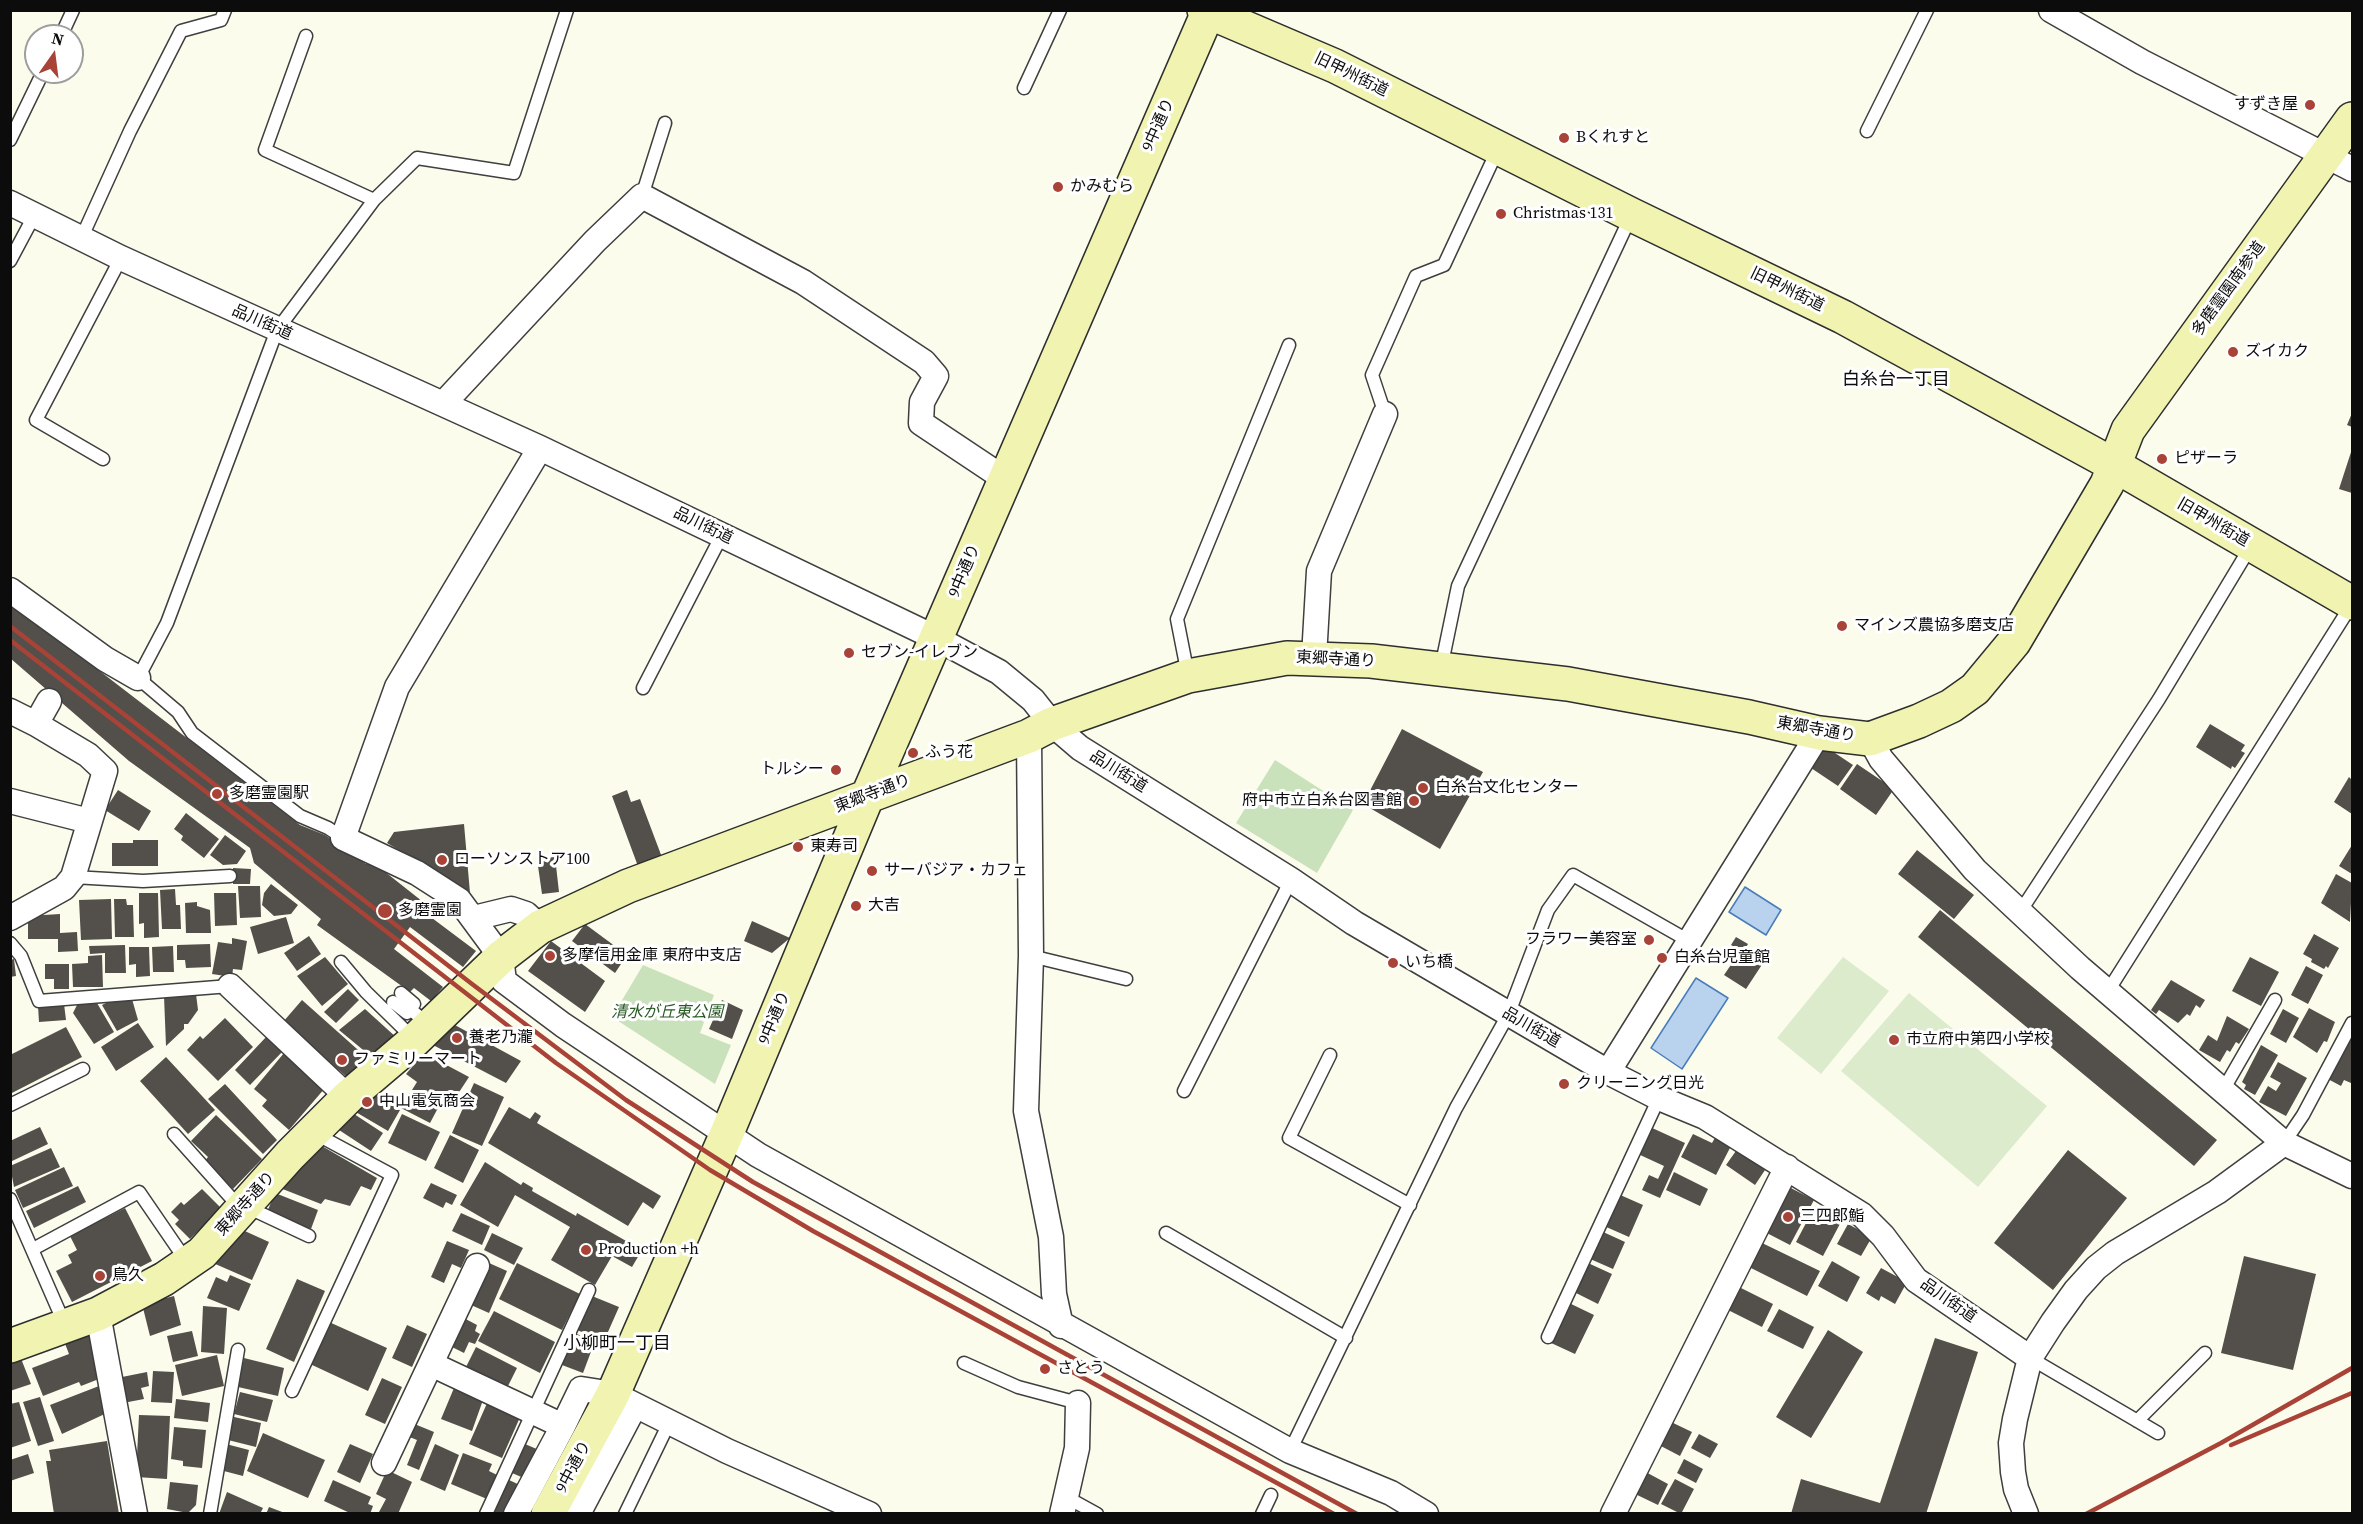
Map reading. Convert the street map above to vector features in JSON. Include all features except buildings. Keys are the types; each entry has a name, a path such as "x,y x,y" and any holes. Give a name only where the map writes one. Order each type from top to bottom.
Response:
{"street":[{"path":"2051,10 2142,63 2339,162"},
{"name":"旧甲州街道","path":"1207,11 1335,66 1632,215 1843,317 2114,465 2352,603"},
{"name":"9中通り","path":"548,1514 613,1394 727,1133 868,795 1207,11"},
{"name":"多磨霊園南参道","path":"2114,465 2128,430 2339,162 2352,119"},
{"path":"443,404 595,241 642,196 803,282 924,362 936,376 922,402 921,423 1005,479"},
{"name":"品川街道","path":"10,203 121,258 540,448 936,638 999,672 1033,700 1040,730 1080,748 1291,880 1354,923 1444,974 1508,1015 1608,1072 1659,1098 1705,1117 1862,1215 1883,1236 1917,1280 2030,1358"},
{"path":"1314,657 1319,571 1385,414"},
{"path":"540,448 398,687 343,838 417,873 459,900 474,918 490,966 504,981 525,998 758,1155 1061,1326 1290,1451 1391,1493 1426,1514"},
{"name":"東郷寺通り","path":"10,1346 98,1314 164,1279 202,1253 242,1207 314,1132 425,1021 540,927 628,886 1188,676 1266,661 1314,657 1568,684 1749,717 1819,733 1870,738 1919,721 1951,706 1975,688 1989,673 2014,642 2107,484 2114,465"},
{"path":"10,590 105,659 138,678"},
{"path":"36,724 49,701"},
{"path":"10,711 88,755 105,771 73,877 64,888 10,918"},
{"path":"1040,730 1026,1111 1051,1237 1054,1294 1061,1326"},
{"path":"1608,1072 1819,733"},
{"path":"1870,738 1881,759 1975,870 2020,912 2222,1092 2284,1143 2352,1176"},
{"path":"10,801 89,821"},
{"path":"474,918 511,909 526,914 540,927"},
{"path":"230,986 348,1097"},
{"path":"2026,1514 2016,1489 2012,1443 2030,1358 2076,1290 2096,1268 2115,1253 2217,1192 2284,1143"},
{"path":"1613,1514 1787,1167"},
{"path":"384,1463 477,1266"},
{"path":"98,1314 135,1514"},
{"path":"431,1364 563,1426"},
{"path":"516,1514 581,1389 613,1394 726,1451 869,1514"},
{"path":"578,1514 629,1417 613,1394"},
{"path":"1065,1506 1077,1448 1078,1402"}],"lane":[{"path":"67,24 73,10"},
{"path":"81,239 130,130 181,31 221,20 225,10"},
{"path":"343,838 328,828 300,816 192,733 178,712 138,678 167,623 277,330 375,200 417,158 514,173 567,10"},
{"path":"1024,88 1060,10"},
{"path":"1867,130 1927,10"},
{"path":"306,36 265,150 375,200"},
{"path":"10,140 38,84"},
{"path":"642,196 665,123"},
{"path":"1385,414 1372,375 1416,276 1444,266 1498,148"},
{"path":"1441,670 1458,586 1632,215"},
{"path":"10,261 34,216"},
{"path":"103,459 36,420 121,258"},
{"path":"1188,676 1177,619 1289,345"},
{"path":"643,688 722,535"},
{"path":"2020,912 2159,699 2252,545"},
{"path":"2108,991 2352,603"},
{"path":"73,877 143,881 230,876"},
{"path":"1290,1451 1456,1108 1508,1015 1548,910 1573,876 1689,941"},
{"path":"1184,1091 1291,880"},
{"path":"10,943 21,956 39,1001 230,986"},
{"path":"1031,956 1126,979"},
{"path":"341,963 366,992 425,1021"},
{"path":"397,998 407,1013 425,1021"},
{"path":"2222,1092 2275,1000"},
{"path":"2284,1143 2303,1115 2352,1023"},
{"path":"1330,1055 1289,1138 1410,1205"},
{"path":"10,1105 83,1069"},
{"path":"1548,1337 1659,1098"},
{"path":"292,1391 392,1175 314,1132"},
{"path":"174,1134 242,1207 309,1236"},
{"path":"33,1249 139,1192 187,1263"},
{"path":"10,1199 65,1327"},
{"path":"1166,1233 1346,1338"},
{"path":"486,1514 589,1290"},
{"path":"210,1514 238,1350"},
{"path":"2137,1421 2205,1353"},
{"path":"2030,1358 2158,1433"},
{"path":"964,1363 1018,1388 1078,1402"},
{"path":"626,1514 670,1421"},
{"path":"1262,1514 1270,1495"},
{"path":"1065,1506 1097,1514"}],"green space":[{"path":"1275,760 1353,810 1317,873 1236,823"},
{"path":"1843,957 1889,991 1821,1074 1777,1038"},
{"name":"清水が丘東公園","path":"643,965 714,995 700,1033 731,1045 715,1084 612,1017"},
{"path":"1909,993 2047,1106 1978,1187 1841,1071"}],"water":[{"path":"1745,887 1781,910 1766,935 1729,912"},
{"path":"1696,978 1728,998 1682,1069 1651,1048"}],"railway":[{"path":"10,626 472,984 626,1100 753,1182 1357,1514"},
{"path":"10,640 556,1063 710,1170 813,1231 1334,1514"},
{"path":"2086,1514 2221,1443 2352,1368"},
{"path":"2231,1445 2352,1393"}],"place":[{"name":"すずき屋","path":"2310,105"},
{"name":"Bくれすと","path":"1564,138"},
{"name":"かみむら","path":"1058,187"},
{"name":"Christmas 131","path":"1501,214"},
{"name":"ズイカク","path":"2233,352"},
{"name":"ピザーラ","path":"2162,459"},
{"name":"マインズ農協多磨支店","path":"1842,626"},
{"name":"セブン-イレブン","path":"849,653"},
{"name":"ふう花","path":"913,753"},
{"name":"トルシー","path":"836,770"},
{"name":"白糸台文化センター","path":"1423,788"},
{"name":"多磨霊園駅","path":"217,794"},
{"name":"府中市立白糸台図書館","path":"1414,801"},
{"name":"東寿司","path":"798,847"},
{"name":"ローソンストア100","path":"442,860"},
{"name":"サーバジア・カフェ","path":"872,871"},
{"name":"大吉","path":"856,906"},
{"name":"多磨霊園","path":"385,911"},
{"name":"フラワー美容室","path":"1649,940"},
{"name":"多摩信用金庫 東府中支店","path":"550,956"},
{"name":"白糸台児童館","path":"1662,958"},
{"name":"いち橋","path":"1393,963"},
{"name":"養老乃瀧","path":"457,1038"},
{"name":"市立府中第四小学校","path":"1894,1040"},
{"name":"ファミリーマート","path":"342,1060"},
{"name":"クリーニング日光","path":"1564,1084"},
{"name":"中山電気商会","path":"367,1102"},
{"name":"三四郎鮨","path":"1788,1217"},
{"name":"Production +h","path":"586,1250"},
{"name":"鳥久","path":"100,1276"},
{"name":"さとう","path":"1045,1369"}],"district":[{"name":"白糸台一丁目","path":"1896,380"},
{"name":"小柳町一丁目","path":"617,1344"}]}
